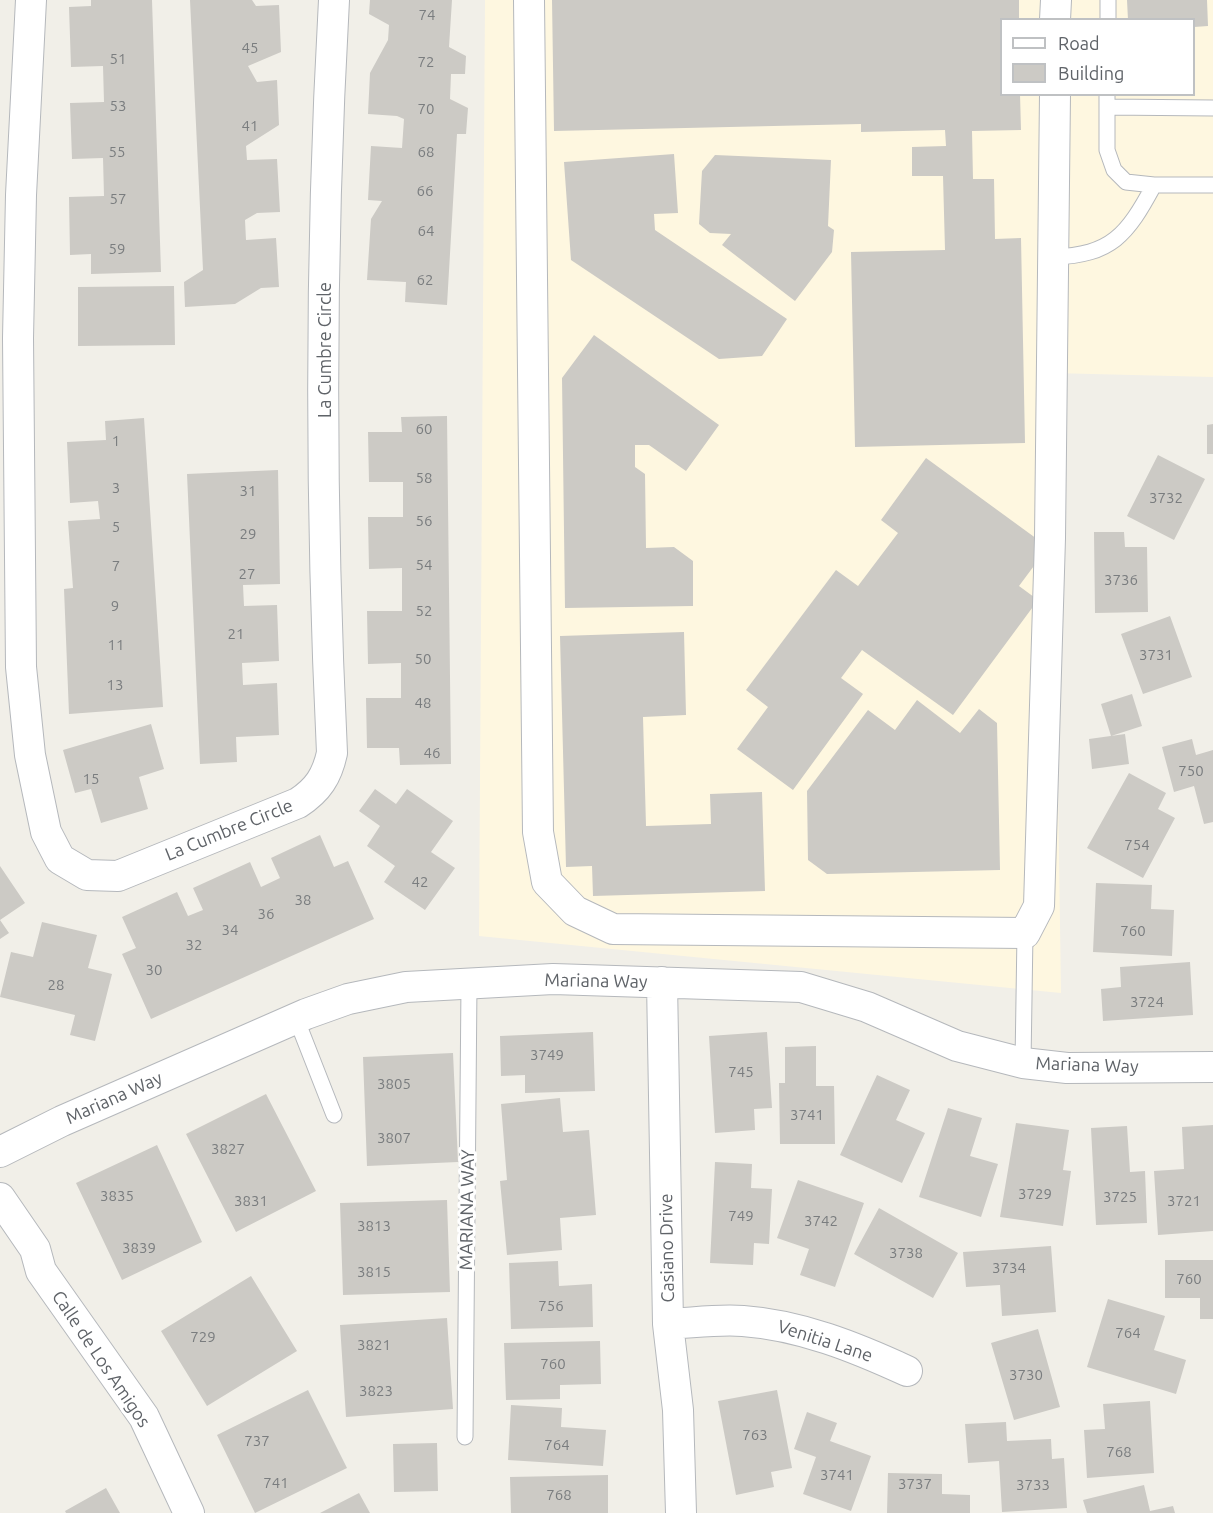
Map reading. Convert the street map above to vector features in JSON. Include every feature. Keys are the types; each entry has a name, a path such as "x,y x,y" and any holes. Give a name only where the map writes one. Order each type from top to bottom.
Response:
{"street":[{"name":"La Cumbre Circle","path":"31,0 21,195 9,338 21,667 30,755 38,802 49,839 60,859 87,875 118,876 298,803 311,794 329,769 332,753 325,598 326,141 334,0"},
{"path":"529,0 538,832 547,882 575,911 613,928 1025,933 1039,906 1050,537 1055,96"},
{"path":"1055,18 1056,0"},
{"name":"Mariana Way","path":"0,1152 62,1121 296,1018 348,999 406,987 553,979 801,987 867,1007 957,1046 1023,1063 1067,1068 1213,1067"},
{"name":"Casiano Drive","path":"662,982 668,1324 678,1410 681,1513"},
{"name":"Calle de Los Amigos","path":"0,1198 35,1249 41,1271 144,1417 189,1513"},
{"name":"Calle de Los Amigos","path":"0,1232 20,1259 41,1271"},
{"name":"Venitia Lane","path":"668,1324 740,1320 778,1325 855,1347 907,1371"}],"lane":[{"path":"1108,0 1108,18"},
{"path":"1213,108 1107,101 1107,150 1114,170 1126,182 1154,185 1213,185"},
{"path":"1053,257 1081,256 1104,248 1124,232 1140,212 1154,185"},
{"path":"1023,1063 1025,933"},
{"name":"MARIANA WAY","path":"465,1437 469,984"},
{"path":"296,1018 334,1115"}],"shaded area":[{"path":"485,0 1213,0 1213,377 1052,373 1061,993 479,936"}],"building":[{"path":"91,0 152,0 161,272 91,274 91,254 70,255 69,197 104,196 103,158 72,159 70,103 104,102 103,66 71,67 69,7 91,6"},
{"path":"190,0 252,0 256,6 279,5 281,52 248,66 257,82 277,80 279,125 246,146 247,160 277,159 280,212 257,213 245,220 246,240 276,238 279,287 261,288 235,304 185,307 184,282 203,270"},
{"path":"370,0 452,0 449,47 466,56 465,74 451,74 450,99 468,108 466,134 457,134 447,305 405,302 406,282 367,280 371,219 382,201 368,200 371,146 402,148 404,119 397,116 368,114 370,73 388,40 389,25 369,14"},
{"path":"552,0 1019,0 1019,18 1000,18 1000,96 1020,96 1021,130 972,131 973,179 994,179 995,239 1021,238 1025,443 855,447 851,252 945,250 943,176 912,176 912,147 946,146 945,130 861,132 861,124 554,131"},
{"path":"1127,0 1207,0 1208,26 1195,27 1195,18 1128,18"},
{"path":"674,154 678,213 654,214 655,230 787,319 762,356 719,359 571,260 564,162"},
{"path":"715,155 831,160 828,226 834,230 832,252 795,301 722,245 731,234 710,233 699,224 702,171"},
{"path":"174,286 175,345 78,346 78,287"},
{"path":"594,335 719,425 686,471 649,445 635,445 635,467 645,474 646,548 674,547 693,561 693,606 565,608 562,378"},
{"path":"447,416 451,764 400,765 399,748 367,748 366,698 401,698 401,663 368,664 367,611 402,611 402,568 369,569 368,517 403,517 403,482 369,482 368,432 402,432 401,417"},
{"path":"144,418 163,707 69,714 64,589 73,588 68,521 100,519 98,501 70,503 67,442 106,440 105,421"},
{"path":"1213,424 1213,454 1207,454 1207,425"},
{"path":"1158,455 1205,479 1174,540 1127,516"},
{"path":"926,458 1048,547 1019,586 1038,600 953,715 862,650 841,678 863,694 793,790 737,749 768,707 746,690 836,570 858,586 898,533 881,520"},
{"path":"278,470 280,584 243,585 244,606 277,605 279,661 242,663 243,685 277,683 279,735 236,737 237,762 200,764 187,474"},
{"path":"1094,532 1124,532 1125,547 1147,547 1148,612 1095,613"},
{"path":"1170,616 1192,677 1143,694 1121,634"},
{"path":"684,632 686,715 643,717 646,826 711,824 710,794 762,792 765,891 593,896 592,866 566,867 560,636"},
{"path":"1132,694 1142,726 1111,736 1101,704"},
{"path":"917,700 960,733 979,709 997,723 1000,870 827,874 808,860 807,791 868,710 895,730"},
{"path":"151,724 164,769 139,777 148,809 101,823 91,789 75,793 63,750"},
{"path":"1125,734 1129,764 1092,769 1089,739"},
{"path":"1192,739 1196,755 1213,750 1213,822 1204,824 1194,786 1174,792 1162,747"},
{"path":"1129,773 1166,793 1158,809 1175,818 1143,878 1087,848"},
{"path":"375,789 396,804 407,789 453,821 431,852 455,868 425,910 384,882 395,866 367,846 380,826 359,811"},
{"path":"320,835 334,867 348,861 374,919 151,1019 122,954 136,948 122,917 177,892 188,916 203,910 193,888 250,862 261,887 280,878 271,858"},
{"path":"0,866 25,903 0,920"},
{"path":"1096,883 1152,885 1151,909 1174,910 1172,956 1093,952"},
{"path":"0,920 9,933 0,939"},
{"path":"42,922 97,935 88,968 112,974 95,1041 70,1035 75,1015 0,997 11,952 33,957"},
{"path":"1190,962 1193,1015 1103,1021 1101,989 1121,987 1120,967"},
{"path":"593,1032 595,1091 525,1093 525,1075 501,1076 500,1036"},
{"path":"767,1032 772,1108 754,1109 755,1130 715,1133 709,1036"},
{"path":"816,1046 816,1086 834,1086 835,1144 780,1144 779,1083 785,1083 785,1047"},
{"path":"453,1053 458,1162 367,1166 363,1057"},
{"path":"877,1075 910,1090 896,1120 925,1133 902,1183 840,1155"},
{"path":"266,1094 316,1191 236,1232 186,1134"},
{"path":"560,1098 563,1132 589,1130 596,1215 560,1218 562,1250 507,1255 500,1181 507,1180 501,1104"},
{"path":"948,1108 982,1118 970,1156 998,1164 981,1217 919,1197"},
{"path":"1016,1123 1069,1130 1063,1170 1071,1171 1063,1226 1000,1217"},
{"path":"1213,1125 1213,1231 1158,1235 1154,1171 1184,1169 1182,1127"},
{"path":"1127,1126 1130,1172 1145,1171 1147,1223 1096,1225 1091,1128"},
{"path":"157,1145 202,1242 122,1280 76,1183"},
{"path":"715,1162 752,1164 751,1188 772,1189 769,1244 754,1243 753,1265 710,1263"},
{"path":"798,1180 864,1203 835,1287 800,1275 809,1249 777,1238"},
{"path":"447,1200 450,1292 343,1295 340,1203"},
{"path":"879,1208 958,1253 933,1298 854,1254"},
{"path":"1051,1246 1056,1312 1002,1316 1000,1285 966,1287 963,1252"},
{"path":"1165,1260 1213,1260 1213,1319 1200,1319 1200,1298 1165,1298"},
{"path":"558,1261 559,1286 592,1284 593,1327 511,1329 509,1263"},
{"path":"251,1276 297,1351 207,1406 161,1331"},
{"path":"1108,1299 1165,1316 1154,1350 1186,1360 1176,1394 1087,1367"},
{"path":"447,1318 453,1409 346,1417 340,1325"},
{"path":"1038,1329 1060,1407 1014,1420 991,1343"},
{"path":"600,1341 601,1384 560,1385 560,1399 506,1400 504,1343"},
{"path":"308,1390 347,1468 255,1513 217,1435"},
{"path":"777,1390 792,1468 771,1472 774,1487 736,1495 718,1401"},
{"path":"1150,1401 1154,1473 1087,1478 1084,1430 1105,1429 1103,1404"},
{"path":"511,1405 562,1408 561,1427 606,1430 603,1466 508,1460"},
{"path":"807,1412 837,1423 830,1441 871,1456 851,1511 803,1494 816,1457 794,1449"},
{"path":"1006,1422 1007,1441 1051,1439 1052,1459 1064,1458 1067,1508 1002,1512 999,1461 968,1463 965,1424"},
{"path":"437,1443 438,1491 394,1492 393,1444"},
{"path":"888,1473 942,1474 942,1494 970,1495 970,1513 887,1513"},
{"path":"608,1475 608,1513 511,1513 510,1477"},
{"path":"1144,1485 1150,1511 1173,1506 1175,1513 1087,1513 1083,1500"},
{"path":"106,1488 120,1513 66,1513 65,1511"},
{"path":"359,1493 370,1513 320,1513"}]}
